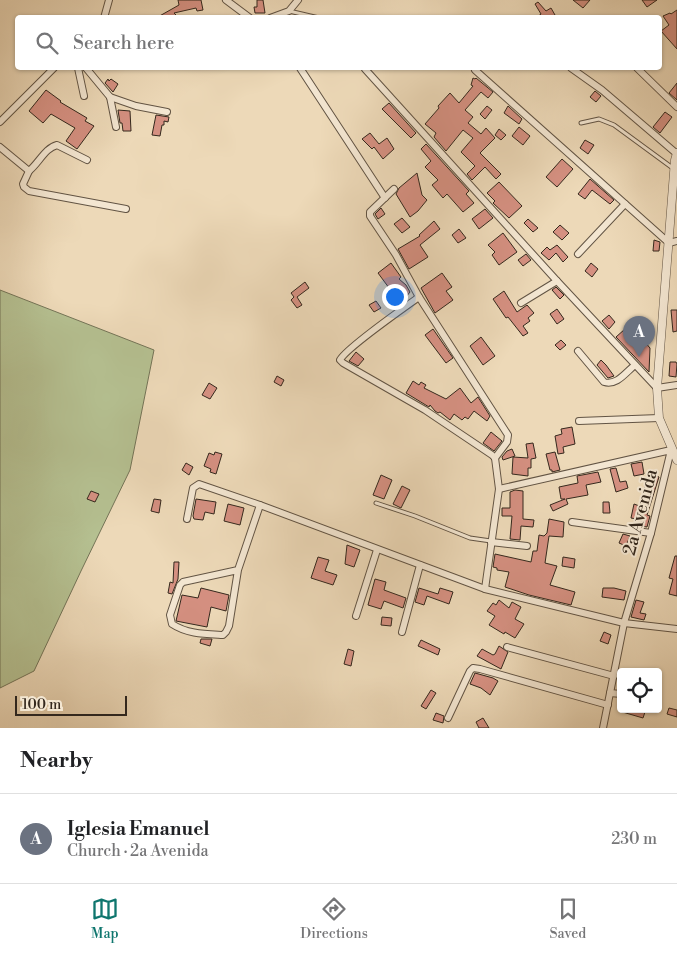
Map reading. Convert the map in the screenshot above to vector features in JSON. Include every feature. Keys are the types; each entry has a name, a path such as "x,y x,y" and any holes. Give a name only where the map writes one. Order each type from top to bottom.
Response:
{"street":[{"path":"105,15 109,0"},
{"path":"278,15 289,11 298,0"},
{"path":"230,2 246,15"},
{"path":"0,122 52,70"},
{"path":"78,70 84,96"},
{"path":"88,70 110,97 116,127"},
{"path":"301,70 385,198"},
{"path":"366,70 556,281 657,388 677,385"},
{"path":"474,70 625,204 673,242"},
{"path":"574,70 602,90 677,154"},
{"path":"639,70 677,107"},
{"path":"110,97 136,106 167,112"},
{"path":"87,160 57,145 52,146 29,171 23,184 24,187 29,191 126,209"},
{"path":"0,147 29,171"},
{"name":"2a Avenida","path":"603,728 624,623 651,534 671,450 659,418 657,388 673,242 674,169 677,154"},
{"path":"394,189 370,212 370,216 396,254 419,297 508,435 507,442 495,458 498,489 485,589"},
{"path":"578,254 625,204"},
{"path":"521,303 556,281"},
{"path":"419,297 353,347 340,360 425,410 495,458"},
{"path":"578,351 604,382 610,384 635,365"},
{"path":"580,421 659,418"},
{"path":"498,489 671,450 677,460"},
{"path":"188,519 193,488 199,484 485,589 624,623 677,629"},
{"path":"238,570 183,582 180,585 170,615 172,624 179,629 196,633 223,635 226,632 238,570 260,505"},
{"path":"572,522 651,534"},
{"path":"491,542 527,546"},
{"path":"356,616 377,550"},
{"path":"402,632 420,565"},
{"path":"507,647 614,676"},
{"path":"448,718 470,671 474,668 608,705"},
{"path":"610,693 617,694"}],"lane":[{"path":"289,11 306,15"},
{"path":"581,123 599,119 614,125 674,169"},
{"path":"376,503 470,538 491,542"}],"green space":[{"path":"0,290 154,350 130,470 34,671 0,688"}],"building":[{"path":"178,0 201,0 203,10 197,11 196,8 174,13 176,15 161,15 179,5"},
{"path":"257,0 263,0 265,13 255,13 254,7 257,7"},
{"path":"573,0 590,0 583,8"},
{"path":"642,0 657,0 647,7"},
{"path":"538,2 546,11 551,8 555,15 540,15 541,14 535,4"},
{"path":"677,10 677,49 662,32 669,25 663,16"},
{"path":"473,78 476,78 493,92 488,98 481,92 465,110 473,117 468,123 481,134 486,128 495,138 480,153 501,174 496,179 485,167 472,180 467,174 475,166 461,152 473,138 463,130 446,151 434,137 436,133 425,124 450,93 459,103 473,86 471,85"},
{"path":"108,79 118,84 113,92 105,83"},
{"path":"677,83 677,100 669,93"},
{"path":"46,90 60,102 87,118 85,121 94,126 77,149 66,141 75,128 51,114 43,123 29,111"},
{"path":"595,91 601,96 596,102 590,97"},
{"path":"389,103 416,133 411,138 382,109"},
{"path":"487,106 492,110 485,119 480,114"},
{"path":"508,106 522,119 519,124 504,113"},
{"path":"118,110 130,111 131,131 123,131"},
{"path":"665,112 672,117 660,133 653,127"},
{"path":"156,115 169,117 168,122 164,121 164,125 162,125 160,136 152,135"},
{"path":"519,127 530,136 523,145 512,136"},
{"path":"499,129 506,135 501,140 495,135"},
{"path":"370,133 379,144 387,138 394,149 383,159 374,147 372,149 362,139"},
{"path":"585,140 594,145 588,154 580,148"},
{"path":"426,144 469,191 466,194 474,203 463,212 447,194 443,198 432,185 438,180 425,167 431,161 421,149"},
{"path":"562,159 573,169 557,187 546,177"},
{"path":"417,173 422,195 427,200 410,217 396,194 399,188"},
{"path":"590,179 614,200 610,204 592,190 585,199 578,194"},
{"path":"499,182 522,206 509,218 493,203 495,201 487,193"},
{"path":"381,208 385,214 378,219 375,214"},
{"path":"485,209 493,218 479,229 472,219"},
{"path":"402,218 410,227 402,233 394,224"},
{"path":"528,219 538,228 533,232 524,223"},
{"path":"434,221 440,229 420,245 428,257 409,269 398,249 420,236"},
{"path":"560,225 569,233 562,240 553,232"},
{"path":"459,229 466,238 458,243 452,235"},
{"path":"503,233 517,252 499,265 492,255 495,252 488,245"},
{"path":"654,240 660,242 659,251 653,251"},
{"path":"557,245 568,257 563,262 556,253 549,260 541,253 547,247 550,250"},
{"path":"526,254 531,260 523,266 518,260"},
{"path":"391,263 401,277 399,279 410,292 402,302 391,293 378,273"},
{"path":"591,263 598,269 592,277 585,271"},
{"path":"442,273 452,287 446,291 453,300 435,313 421,288"},
{"path":"305,282 309,288 297,297 302,305 297,308 291,300 294,297 291,293"},
{"path":"556,287 564,295 560,299 552,290"},
{"path":"504,291 517,312 527,305 534,313 528,318 530,321 523,326 528,333 523,336 508,317 506,318 493,299"},
{"path":"376,301 381,308 374,312 369,305"},
{"path":"557,309 564,319 557,324 550,314"},
{"path":"671,310 677,310 677,331 673,332"},
{"path":"609,315 615,322 609,329 602,321"},
{"path":"433,329 453,358 446,363 425,335"},
{"path":"625,329 639,345 644,341 650,348 649,372 616,337"},
{"path":"481,337 495,356 483,365 470,346"},
{"path":"561,340 566,345 560,350 555,345"},
{"path":"356,352 364,359 358,366 349,361"},
{"path":"601,360 614,376 608,378 597,365"},
{"path":"670,362 676,362 677,364 676,377 669,376"},
{"path":"277,376 284,380 281,386 274,382"},
{"path":"413,381 419,385 421,382 426,385 424,388 446,399 460,388 471,403 478,397 490,416 487,421 474,411 468,419 465,417 462,420 454,414 450,420 440,412 435,411 430,405 429,407 406,393"},
{"path":"209,383 217,388 210,399 202,395"},
{"path":"572,427 575,444 563,447 564,453 558,454 555,436 562,434 561,429"},
{"path":"491,432 502,441 494,451 483,443"},
{"path":"533,443 536,458 531,459 531,468 528,468 528,476 512,474 513,457 528,458 526,444"},
{"path":"512,449 515,456 503,460 502,457 507,451"},
{"path":"215,452 222,454 216,474 210,472 211,469 204,466 209,453 214,455"},
{"path":"555,452 560,470 552,472 546,454"},
{"path":"642,462 644,474 634,476 631,464"},
{"path":"186,463 193,467 189,475 182,470"},
{"path":"616,468 620,482 626,481 628,488 616,492 610,469"},
{"path":"598,472 601,482 586,485 588,495 566,499 568,504 553,511 550,505 565,499 561,499 559,487 578,483 577,476"},
{"path":"648,473 659,477 647,515 650,516 647,527 640,526 642,520 631,518 634,504 642,507 647,491 644,490"},
{"path":"381,475 392,480 384,499 373,495"},
{"path":"402,486 410,490 401,508 393,504"},
{"path":"515,490 523,491 523,519 534,520 533,527 521,526 520,540 510,539 512,516 502,516 502,508 510,508 510,492"},
{"path":"91,491 99,494 95,502 87,499"},
{"path":"154,499 161,500 159,513 151,511"},
{"path":"196,499 216,502 214,514 205,512 203,520 194,519"},
{"path":"603,502 609,502 610,513 603,513"},
{"path":"228,504 244,508 240,525 224,521"},
{"path":"549,519 564,522 563,537 549,536 545,563 557,566 550,585 575,592 571,605 505,587 509,572 497,570 497,568 493,567 495,554 531,562 533,551 537,551 539,535 544,536 547,533"},
{"path":"623,534 630,536 626,546 619,543"},
{"path":"347,545 360,550 354,567 345,564"},
{"path":"675,556 677,556 677,596 669,594 673,579 669,578"},
{"path":"318,557 329,560 325,571 337,575 333,585 311,578"},
{"path":"563,557 575,559 574,568 562,566"},
{"path":"174,562 179,562 178,579 172,594 168,593 170,582 173,583"},
{"path":"375,579 386,582 384,590 406,598 403,608 384,601 381,609 368,605"},
{"path":"201,588 229,595 226,611 211,607 207,627 176,621 182,595 198,598"},
{"path":"419,588 438,594 440,588 453,592 449,604 427,596 424,605 415,602"},
{"path":"603,588 626,591 624,600 602,597"},
{"path":"499,600 509,608 512,602 521,607 515,619 524,624 515,638 489,625 495,616 487,611 493,603 496,605"},
{"path":"636,600 644,602 640,613 646,614 644,620 631,617"},
{"path":"382,617 392,618 391,626 381,625"},
{"path":"604,632 611,635 608,644 600,641"},
{"path":"201,639 212,639 210,646 200,643"},
{"path":"421,640 440,649 438,655 418,646"},
{"path":"499,646 508,652 501,669 477,656 482,649 493,655"},
{"path":"348,649 354,651 351,666 344,664"},
{"path":"475,673 498,681 490,695 481,688 470,684"},
{"path":"431,690 436,693 426,709 421,706"},
{"path":"669,708 677,710 677,717 667,714"},
{"path":"436,713 444,716 443,723 433,720"},
{"path":"626,713 645,713 643,718"},
{"path":"483,718 489,728 479,728 476,722"}],"place":[{"name":"Iglesia Emanuel","path":"639,357"}]}
